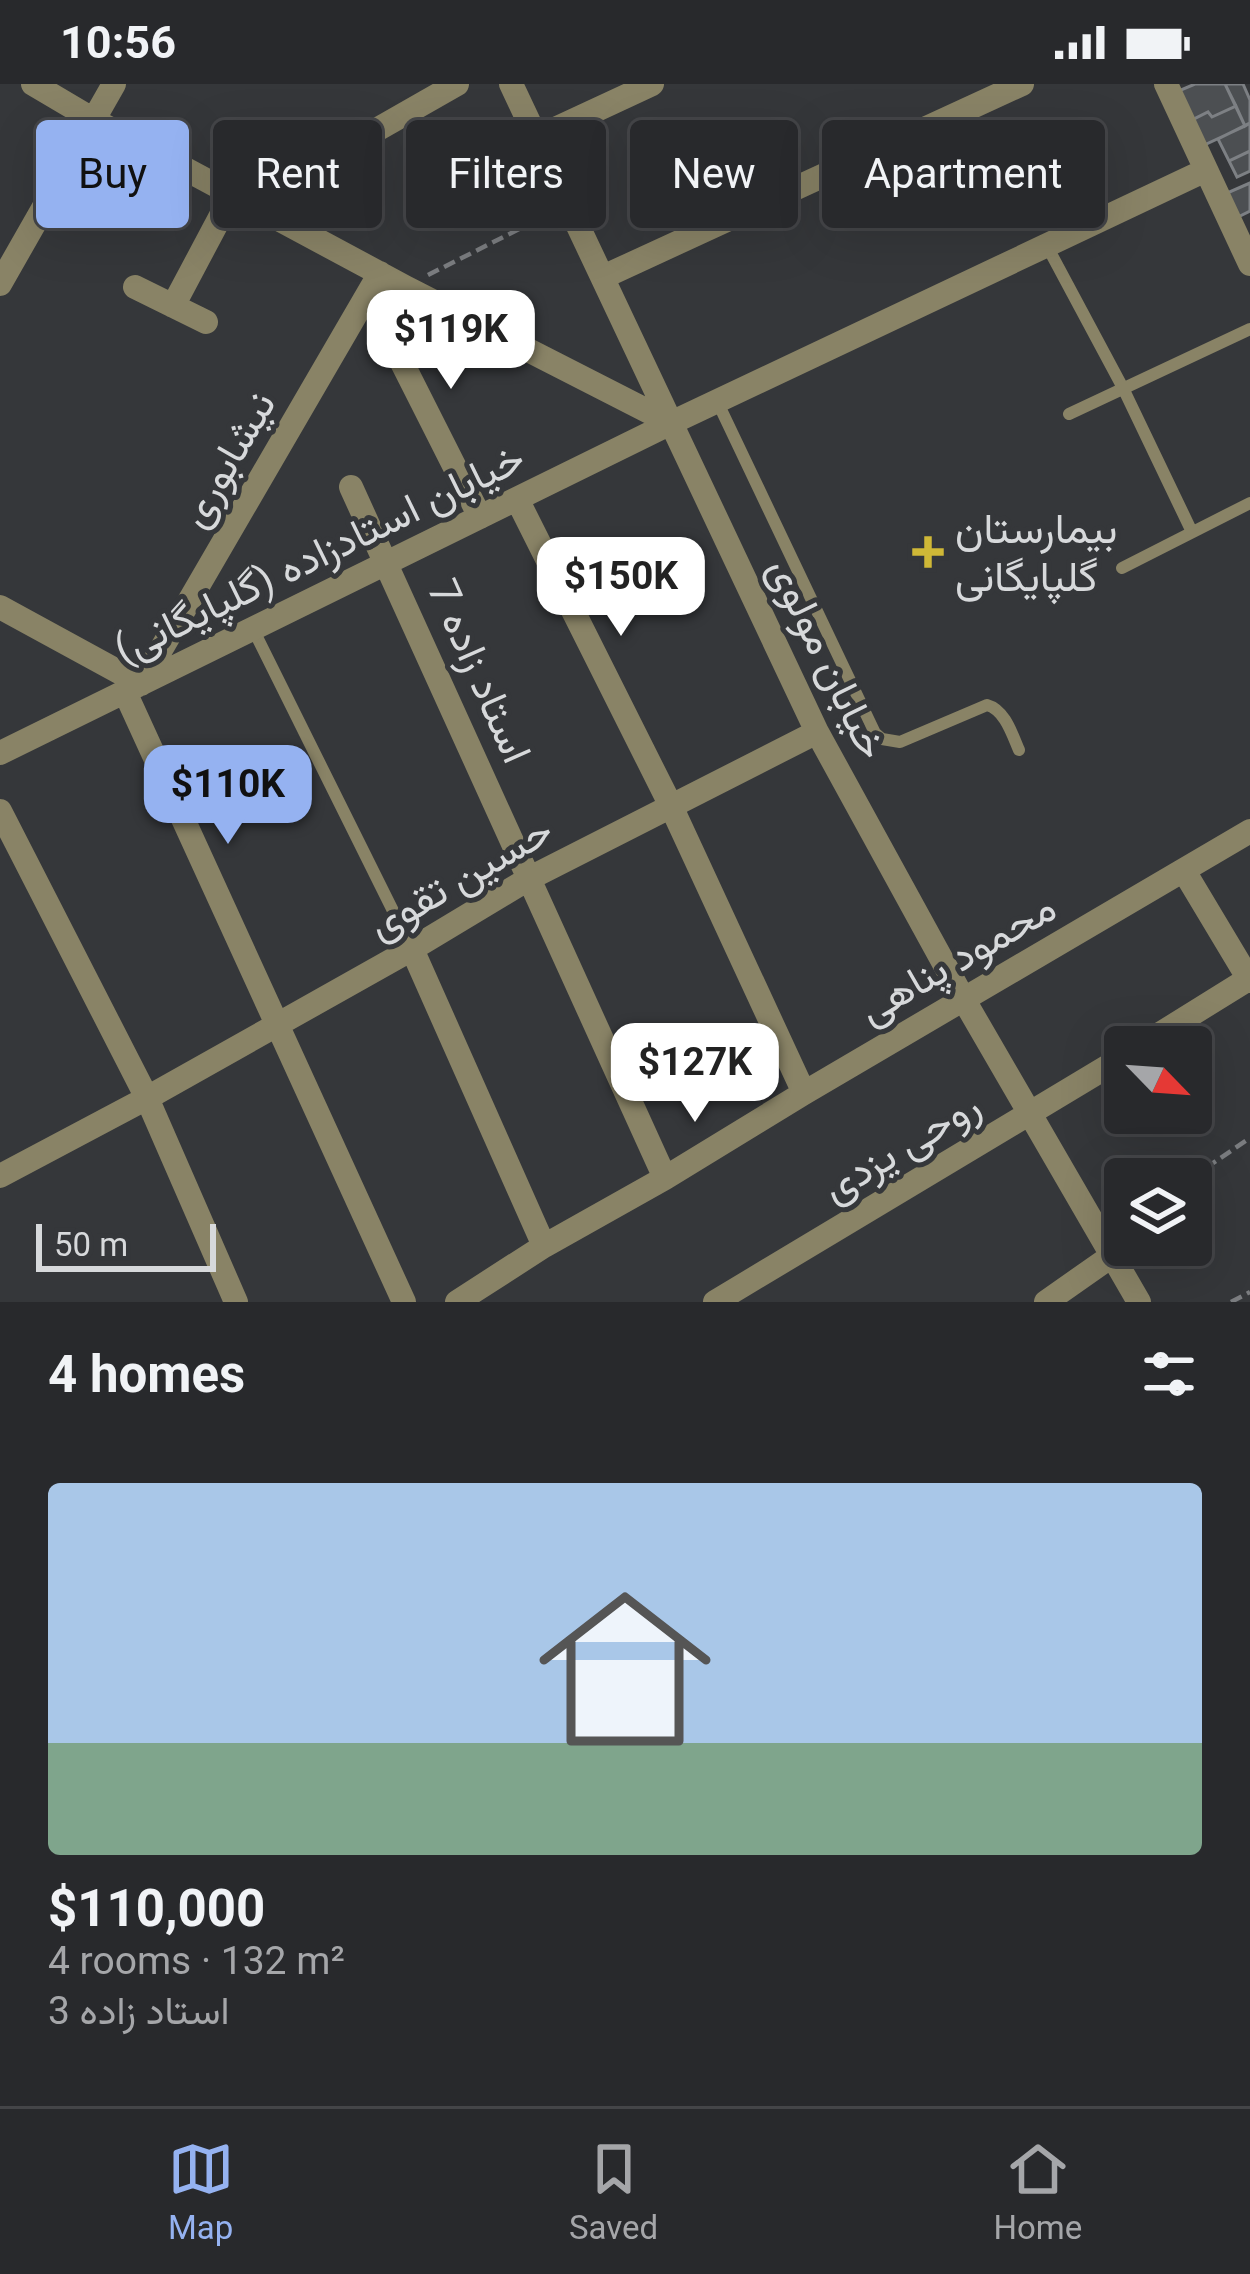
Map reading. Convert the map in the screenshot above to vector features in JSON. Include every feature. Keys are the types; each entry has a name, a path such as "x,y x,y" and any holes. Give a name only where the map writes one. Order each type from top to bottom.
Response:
{"street":[{"path":"33,84 94,120 114,84"},
{"path":"382,124 457,84"},
{"name":"خیابان مولوی","path":"511,84 528,120"},
{"path":"575,120 652,84"},
{"path":"602,277 1022,84"},
{"path":"1166,84 1250,264"},
{"name":"خیابان استادزاده (گلپایگانی)","path":"0,753 671,423 1206,170"},
{"path":"0,284 36,221"},
{"path":"173,306 222,228"},
{"path":"297,228 671,423"},
{"name":"خیابان مولوی","path":"579,228 817,731 964,1000 1104,1239"},
{"path":"380,273 376,311 480,517"},
{"name":"نیشابوری","path":"133,688 380,273"},
{"path":"135,287 206,322"},
{"name":"استاد زاده 7","path":"352,487 665,1178"},
{"path":"517,499 671,806 804,1093"},
{"path":"0,607 133,688 276,1026 404,1302"},
{"name":"حسین تقوی","path":"0,1176 412,950 530,878 817,731"},
{"path":"0,811 148,1098 236,1302"},
{"name":"محمود پناهی","path":"457,1302 544,1246 1250,831"},
{"path":"1174,1026 1250,980 1184,871"},
{"path":"412,950 544,1246"},
{"name":"روحی یزدی","path":"715,1302 1104,1069"},
{"path":"1046,1302 1104,1261"},
{"name":"خیابان مولوی","path":"1119,1266 1139,1302"}],"lane":[{"path":"1046,246 1123,388 1192,532"},
{"path":"1069,414 1250,328"},
{"path":"717,401 875,733 899,742 987,705 1003,716 1019,750"},
{"path":"1122,568 1250,503"},
{"path":"253,629 412,950"}],"path":[{"path":"405,286 520,228"},
{"path":"1212,1164 1250,1138"},
{"path":"1231,1302 1250,1292"}],"building":[{"path":"1195,84 1225,84 1236,106 1190,121 1176,92"},
{"path":"1225,84 1243,84 1250,100 1250,123 1245,126"},
{"path":"1236,106 1245,126 1202,146 1190,121"},
{"path":"1250,123 1250,151 1229,161 1218,139"},
{"path":"1250,151 1250,171 1237,177 1229,161"},
{"path":"1250,183 1250,211 1238,217 1227,193"}],"place":[{"name":"بیمارستان گلپایگانی","path":"928,552"}]}
